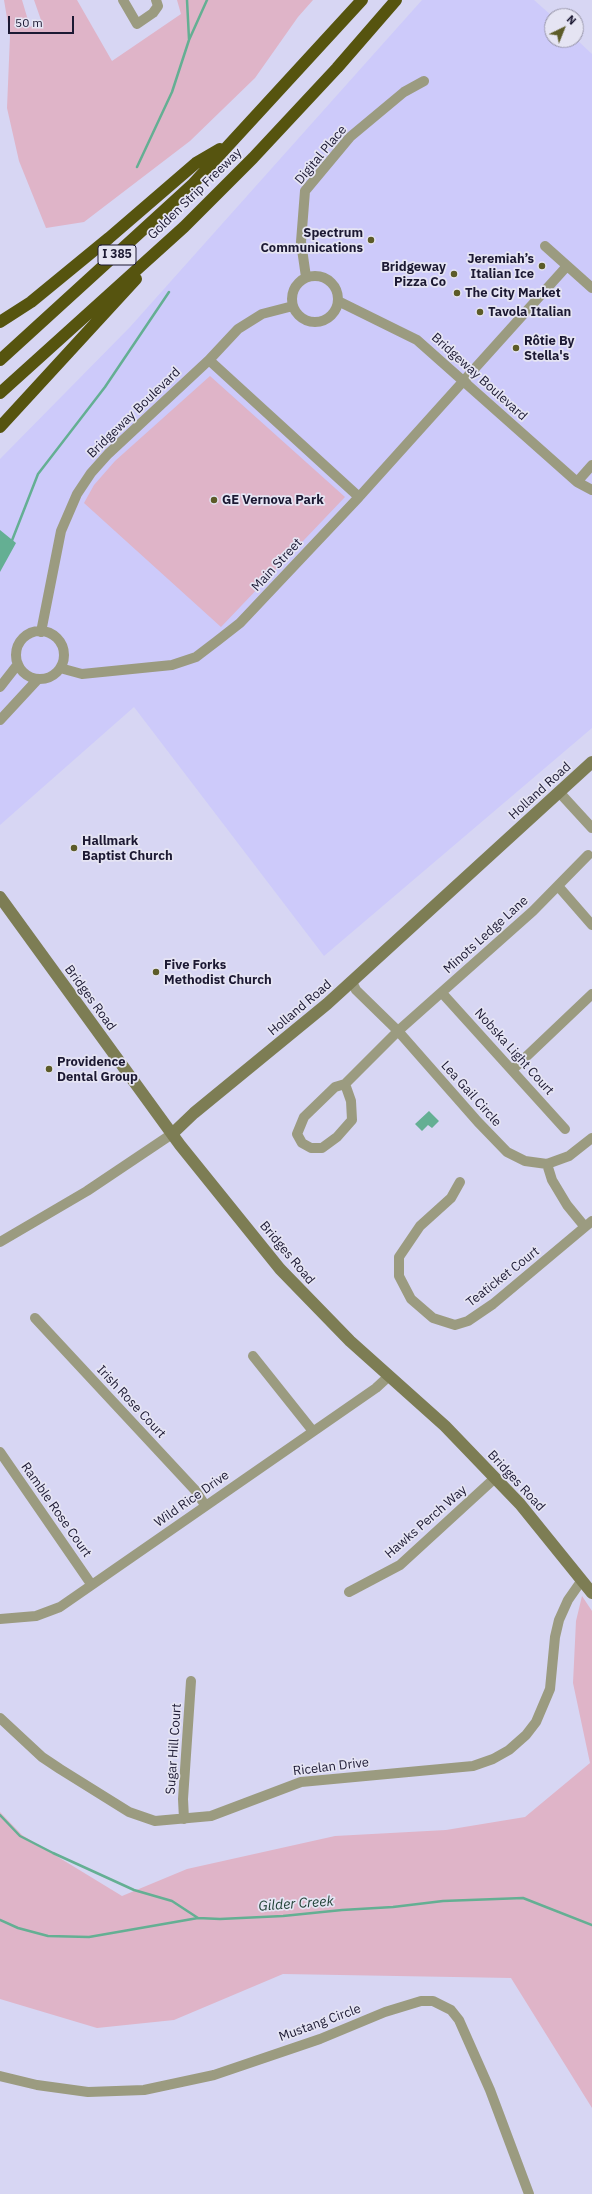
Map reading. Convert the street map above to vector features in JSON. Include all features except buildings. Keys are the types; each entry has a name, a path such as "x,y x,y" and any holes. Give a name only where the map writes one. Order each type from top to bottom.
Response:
{"highway":[{"name":"Golden Strip Freeway","path":"0,360 160,216 230,144 362,0"},
{"name":"Golden Strip Freeway","path":"0,393 184,227 302,107 396,0"},
{"path":"0,322 31,302 109,238 196,163 230,144"},
{"path":"0,427 184,227"}],"main road":[{"name":"Holland Road","path":"172,1134 194,1113 352,982 592,762"},
{"name":"Bridges Road","path":"0,897 172,1134 280,1269 311,1303 445,1426 496,1478 540,1527 592,1593"}],"street":[{"path":"124,0 137,24 153,14 158,6 156,0"},
{"name":"Digital Place","path":"306,277 301,242 305,191 350,137 404,92 424,82"},
{"path":"544,246 592,288"},
{"name":"Main Street","path":"60,668 82,674 147,669 172,665 196,657 240,623 359,497 567,266"},
{"path":"321,276 328,280 337,293 338,301 331,315 317,321 302,318 293,306 292,292 300,281 306,277 321,276"},
{"name":"Bridgeway Boulevard","path":"338,301 417,340 577,482 592,490"},
{"name":"Bridgeway Boulevard","path":"41,632 61,531 77,494 91,473 108,454 208,360 238,329 262,314 293,306"},
{"path":"208,360 359,497"},
{"path":"577,482 592,465"},
{"path":"41,632 51,635 60,642 64,657 60,668 49,678 38,679 24,672 18,664 17,653 22,640 31,634 41,632"},
{"path":"0,687 18,664"},
{"path":"0,720 38,679"},
{"path":"559,792 592,828"},
{"name":"Minots Ledge Lane","path":"345,1084 352,1101 352,1120 322,1148 311,1148 302,1143 297,1134 304,1117 336,1087 345,1084 398,1031 533,911 588,855"},
{"path":"558,886 592,925"},
{"name":"Lea Gail Circle","path":"352,982 356,990 398,1031 496,1142 507,1152 525,1161 547,1164 569,1156 592,1138"},
{"name":"Nobska Light Court","path":"442,993 565,1129"},
{"path":"512,1070 590,1000"},
{"name":"Holland Road","path":"0,1242 88,1191 172,1134"},
{"path":"547,1164 552,1180 567,1205 589,1224"},
{"name":"Teaticket Court","path":"460,1182 451,1198 420,1226 399,1257 399,1276 411,1299 432,1318 455,1325 468,1321 493,1304 589,1224"},
{"name":"Irish Rose Court","path":"35,1318 195,1490 205,1505"},
{"path":"253,1356 312,1430"},
{"name":"Wild Rice Drive","path":"0,1619 23,1619 49,1612 60,1607 312,1430 376,1388 389,1376"},
{"name":"Ramble Rose Court","path":"0,1452 91,1584"},
{"name":"Hawks Perch Way","path":"349,1592 400,1565 496,1478"},
{"name":"Ricelan Drive","path":"0,1718 42,1757 129,1812 154,1820 211,1816 301,1782 465,1767 482,1763 502,1754 526,1735 543,1710 550,1689 555,1637 559,1620 568,1600 582,1580"},
{"name":"Sugar Hill Court","path":"184,1819 183,1799 191,1681"},
{"name":"Mustang Circle","path":"0,2076 29,2084 88,2092 144,2090 214,2075 320,2038 385,2012 421,2001 433,2001 451,2010 459,2020 488,2084 530,2194"}],"shaded area":[{"path":"4,0 22,0 30,27 41,20 34,0 77,0 112,61 181,14 177,0 313,0 298,17 255,78 190,141 84,222 46,228 19,161 7,108 10,36"},
{"path":"422,0 534,0 544,9 544,48 584,48 584,46 592,54 592,728 324,956 134,707 0,825 0,459 130,327"},
{"name":"GE Vernova Park","path":"210,376 345,497 221,627 84,503 94,485 115,461"},
{"path":"0,530 16,543 0,572"},
{"path":"429,1111 439,1121 432,1128 428,1125 422,1131 415,1124"},
{"path":"582,1596 592,1611 592,2108 511,1978 283,1974 174,2020 97,2028 0,1999 0,1812 22,1835 122,1896 187,1869 335,1836 446,1830 525,1817 590,1763 573,1683 576,1621"}],"waterway":[{"path":"187,0 189,39"},
{"path":"137,167 172,92 189,40 207,0"},
{"path":"11,543 38,474 105,387 169,292"},
{"path":"0,1815 20,1836 53,1853 134,1890 172,1901 198,1918"},
{"name":"Gilder Creek","path":"0,1920 18,1928 48,1936 89,1937 198,1918 220,1919 283,1916 393,1907 443,1901 523,1898 592,1925"}],"place":[{"name":"Spectrum Communications","path":"371,240"},
{"name":"Jeremiah’s Italian Ice","path":"542,266"},
{"name":"Bridgeway Pizza Co","path":"454,274"},
{"name":"The City Market","path":"457,293"},
{"name":"Tavola Italian","path":"480,312"},
{"name":"Rôtie By Stella's","path":"516,348"},
{"name":"GE Vernova Park","path":"214,500"},
{"name":"Hallmark Baptist Church","path":"74,848"},
{"name":"Five Forks Methodist Church","path":"156,972"},
{"name":"Providence Dental Group","path":"49,1069"}]}
